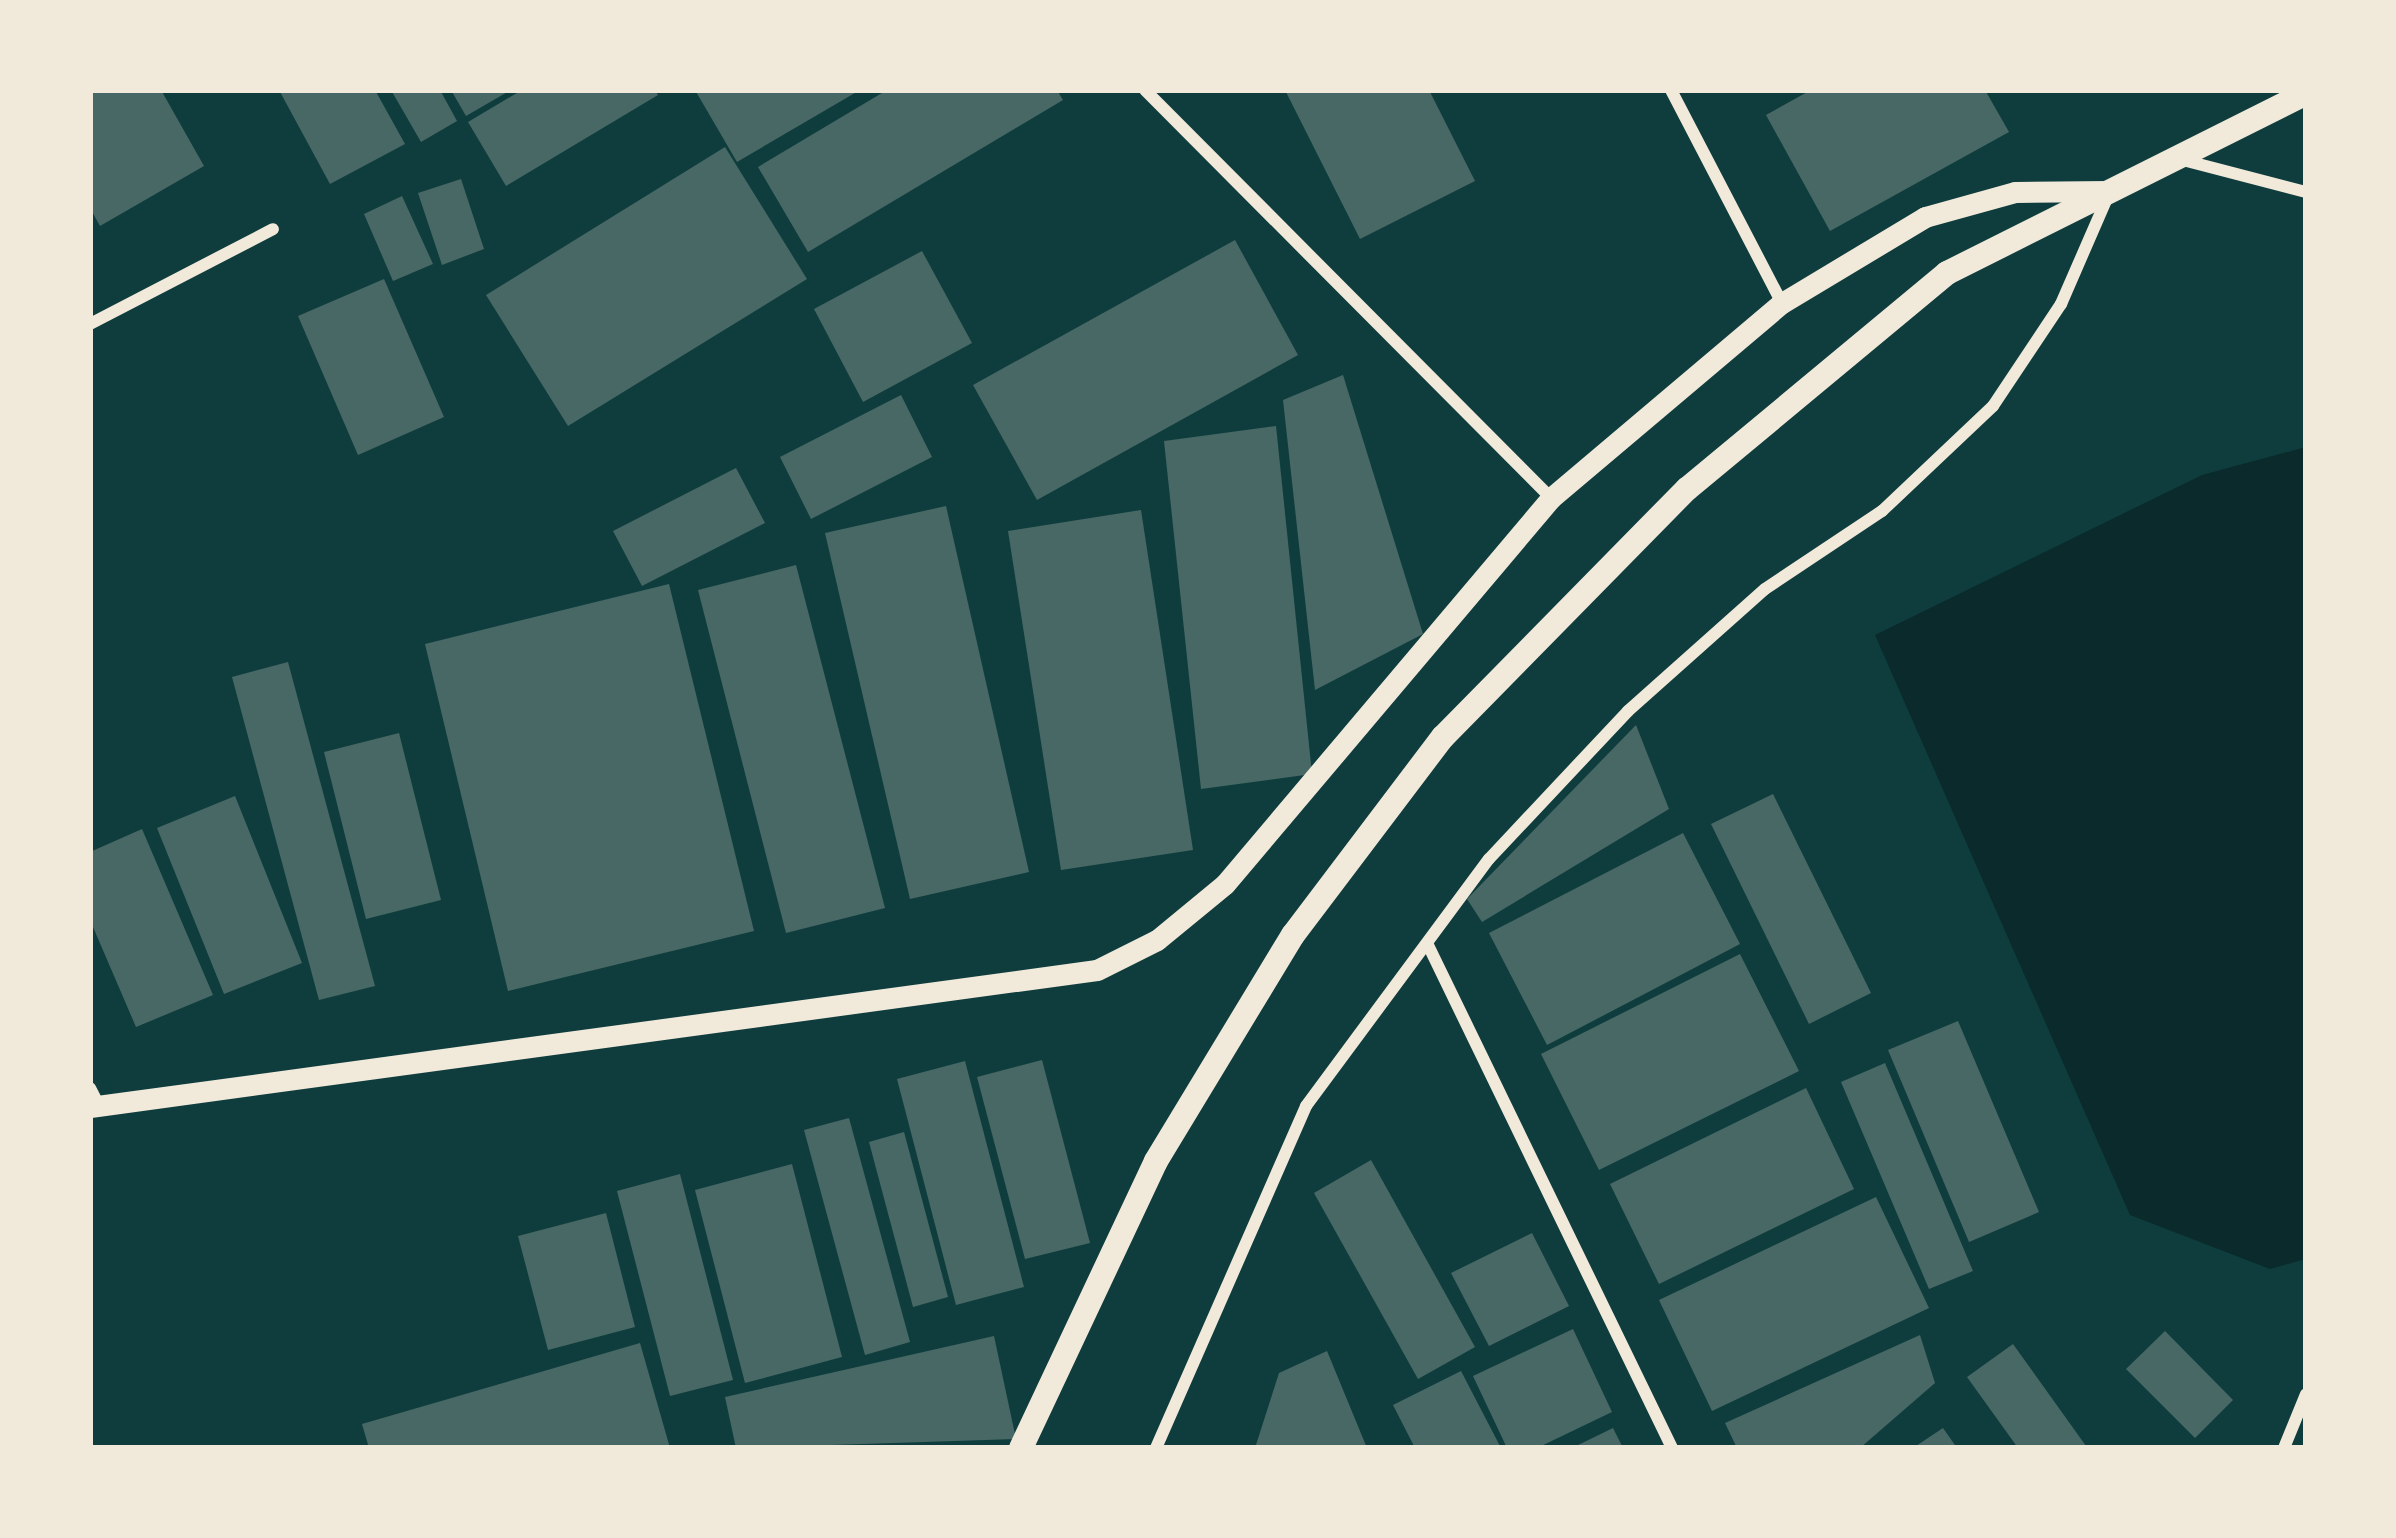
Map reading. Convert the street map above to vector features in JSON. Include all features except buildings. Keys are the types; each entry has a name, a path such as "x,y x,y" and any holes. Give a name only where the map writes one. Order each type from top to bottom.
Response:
{"main road":[{"path":"1022,1448 1156,1161 1293,935 1443,737 1687,489 1947,273 2306,93"}],"street":[{"path":"1145,90 1551,498"},
{"path":"1671,90 1782,302"},
{"path":"2176,159 2306,192"},
{"path":"93,1100 1097,970 1225,884 1551,498 1782,302 1925,217 2015,192 2110,191 2061,304 1993,406 1882,511 1765,589 1628,711 1489,860 1306,1106 1156,1448"},
{"path":"90,324 273,229"},
{"path":"1428,945 1672,1448"},
{"path":"2284,1448 2306,1394"}],"water":[{"path":"2306,447 2306,1259 2270,1269 2130,1215 1875,635 2202,475"}]}
